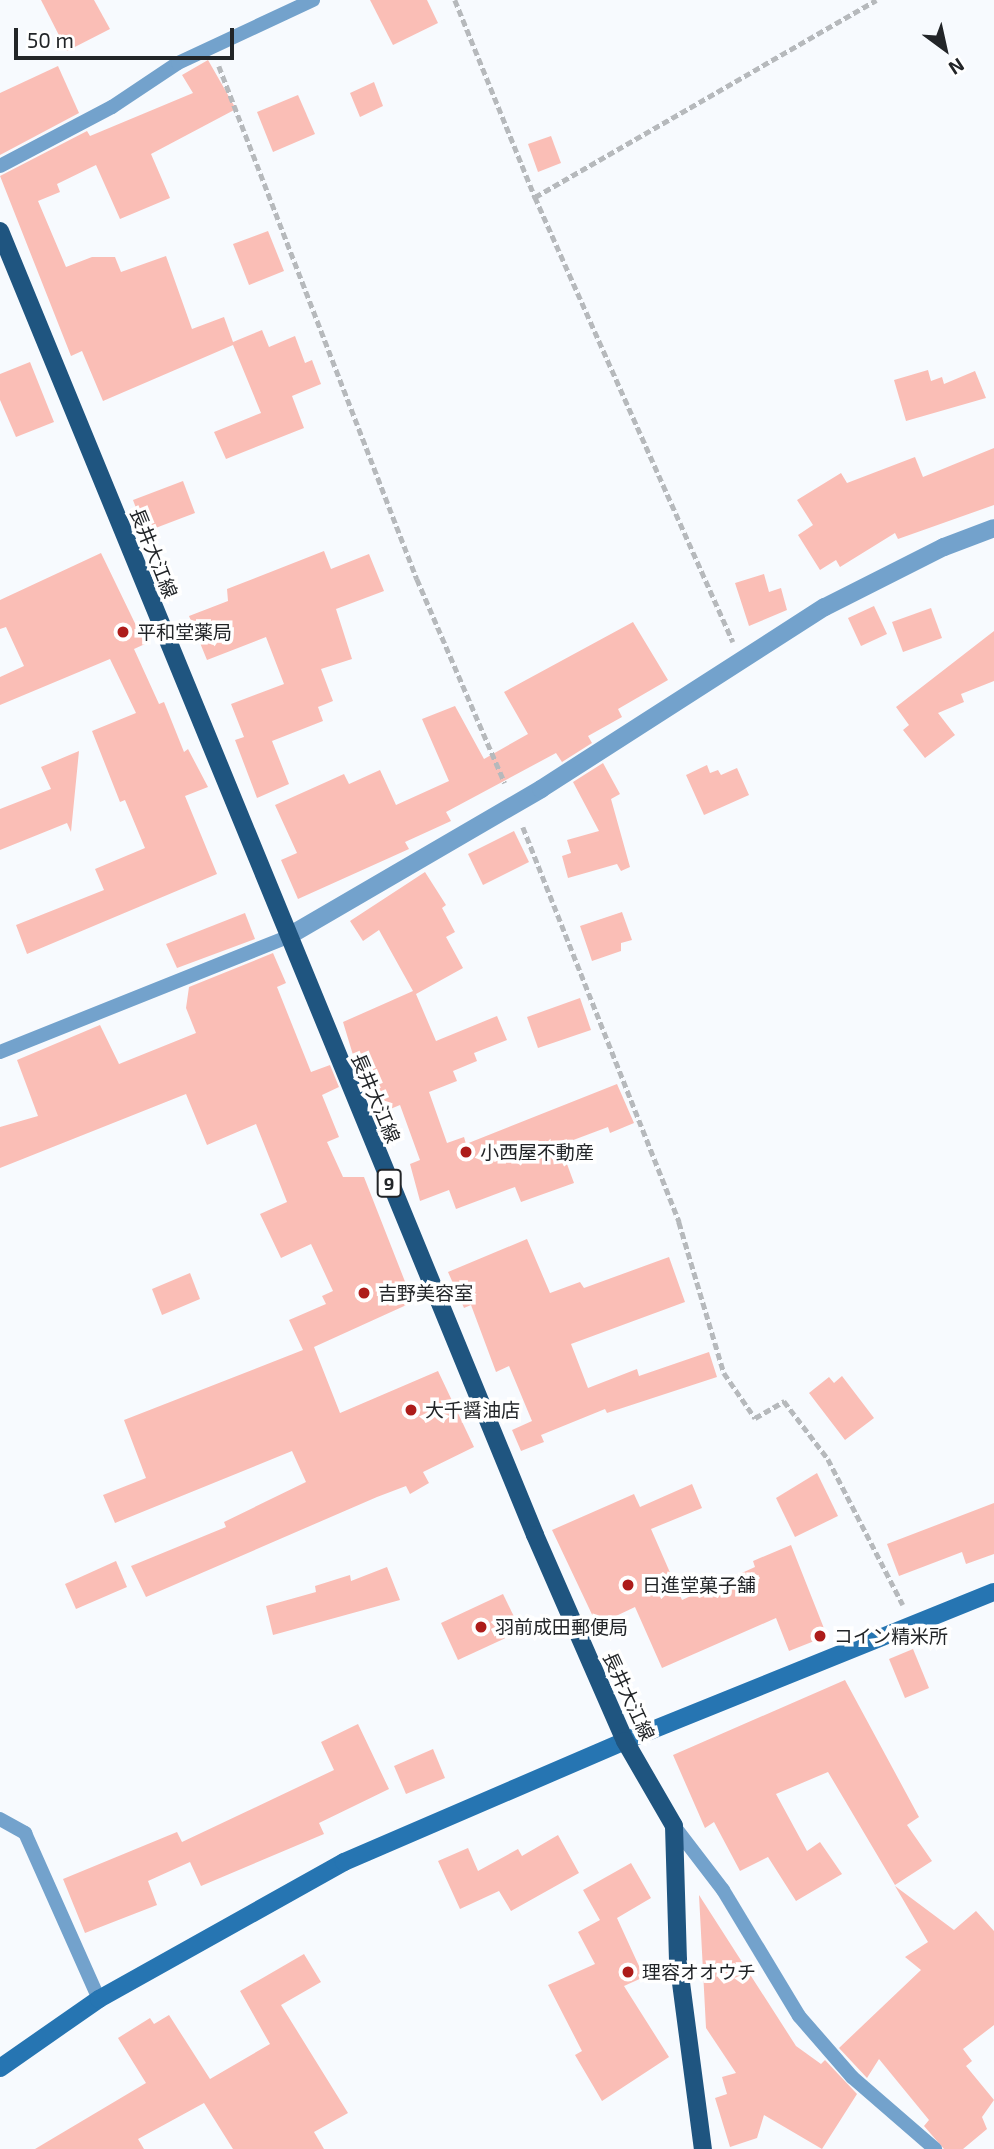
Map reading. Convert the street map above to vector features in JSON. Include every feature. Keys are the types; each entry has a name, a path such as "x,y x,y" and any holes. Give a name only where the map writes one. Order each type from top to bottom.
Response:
{"main road":[{"name":"長井大江線","path":"0,231 287,937 625,1741 674,1826 678,1960 703,2149"}],"street":[{"path":"287,937 514,805 825,607 944,547 994,528"},
{"path":"0,2068 99,1999 344,1862 625,1741 994,1592"}],"lane":[{"path":"0,166 111,107 178,63 313,0"},
{"path":"0,1052 287,937"},
{"path":"0,1819 25,1833 99,1999"},
{"path":"674,1826 723,1890 799,2016 852,2077 934,2149"}],"path":[{"path":"455,0 535,197 740,659"},
{"path":"535,197 876,0"},
{"path":"212,46 418,579 514,805 679,1222 724,1373 755,1418 783,1401 820,1449 913,1625"}],"building":[{"path":"41,0 94,0 110,29 67,51"},
{"path":"370,0 427,0 438,23 393,45"},
{"path":"208,60 236,109 151,154 170,198 120,219 96,165 57,184 60,192 38,201 66,267 92,257 115,257 121,272 166,256 192,329 224,317 233,342 262,330 269,347 295,336 305,363 312,360 321,384 292,396 304,428 226,459 214,432 261,413 233,345 103,401 82,351 71,356 0,176 87,131 90,136 193,93 182,75"},
{"path":"58,66 79,113 0,155 0,93"},
{"path":"374,82 383,106 360,117 350,93"},
{"path":"298,95 315,134 273,152 257,112"},
{"path":"551,136 561,163 538,172 528,144"},
{"path":"268,231 284,271 249,285 233,244"},
{"path":"30,362 54,422 16,437 0,400 0,374"},
{"path":"928,370 931,381 942,377 944,384 975,371 986,398 906,421 894,380"},
{"path":"994,448 994,505 898,539 895,533 840,567 836,560 820,570 798,535 813,525 797,500 841,473 847,483 915,457 923,477"},
{"path":"183,481 195,513 145,532 133,500"},
{"path":"324,551 331,569 369,554 384,591 336,609 352,659 321,669 333,701 318,707 323,721 272,741 289,784 257,798 235,740 244,737 231,704 284,684 266,637 207,660 189,616 228,601 227,589"},
{"path":"101,553 145,644 134,649 159,704 164,702 184,752 188,749 208,787 185,796 217,874 27,954 16,925 104,890 95,869 145,848 125,800 120,802 92,731 136,713 110,659 0,705 0,677 24,666 6,627 0,629 0,600"},
{"path":"764,574 769,592 781,588 787,610 749,626 735,583"},
{"path":"874,606 887,634 861,646 848,618"},
{"path":"931,608 942,638 903,652 892,622"},
{"path":"633,622 668,680 618,709 622,717 588,736 592,743 562,762 556,753 446,812 451,821 405,842 409,849 298,899 281,860 297,853 275,805 344,774 349,784 380,770 396,805 449,781 422,719 455,706 484,759 528,734 504,692"},
{"path":"994,631 994,681 961,694 964,702 938,713 955,735 925,758 903,730 909,725 896,707"},
{"path":"79,751 71,832 67,823 0,850 0,809 51,789 41,767"},
{"path":"603,763 620,794 611,799 630,867 621,871 617,864 568,878 562,856 571,853 567,840 599,831 573,782"},
{"path":"707,765 710,773 718,770 721,775 737,768 749,795 704,815 686,775"},
{"path":"514,831 529,862 483,885 468,854"},
{"path":"425,872 446,905 442,908 455,932 446,937 463,968 416,994 436,1041 497,1016 507,1040 474,1053 477,1061 453,1071 457,1081 429,1092 447,1143 464,1137 466,1144 617,1084 634,1123 610,1133 608,1127 560,1145 574,1183 521,1202 515,1187 456,1209 449,1190 420,1201 410,1164 420,1160 400,1105 383,1112 368,1075 360,1078 343,1022 413,991 379,930 363,941 350,921"},
{"path":"622,912 632,940 621,943 621,951 592,961 580,926"},
{"path":"245,913 255,939 177,968 166,944"},
{"path":"273,953 286,983 277,987 311,1072 330,1065 339,1087 322,1095 339,1137 327,1142 343,1177 364,1177 413,1302 314,1347 340,1413 438,1371 474,1447 423,1472 429,1483 410,1494 406,1486 377,1497 146,1597 131,1566 226,1527 224,1522 306,1482 292,1451 115,1523 103,1495 146,1478 124,1420 303,1350 289,1320 326,1304 322,1296 333,1291 311,1244 281,1258 260,1214 287,1202 256,1124 207,1145 186,1094 0,1168 0,1127 38,1116 17,1060 100,1025 119,1064 196,1033 186,1008 189,987"},
{"path":"580,998 591,1030 538,1048 527,1017"},
{"path":"527,1239 550,1293 580,1282 584,1288 669,1257 685,1302 571,1344 588,1388 637,1369 639,1376 709,1352 717,1377 607,1413 605,1409 541,1435 544,1442 521,1451 512,1430 532,1421 509,1366 496,1372 471,1305 464,1308 448,1272"},
{"path":"190,1273 200,1299 162,1315 152,1289"},
{"path":"842,1376 874,1418 845,1440 809,1393 829,1377 834,1383"},
{"path":"817,1473 838,1516 795,1537 776,1498"},
{"path":"692,1484 702,1508 651,1529 682,1600 755,1567 753,1561 791,1545 827,1636 789,1651 776,1618 662,1668 635,1607 597,1625 552,1530 634,1494 640,1507"},
{"path":"994,1503 994,1554 966,1564 962,1552 899,1576 887,1544"},
{"path":"116,1561 127,1587 76,1609 65,1584"},
{"path":"387,1567 400,1600 273,1635 266,1606 316,1592 315,1586 350,1575 351,1581"},
{"path":"503,1594 521,1631 458,1660 441,1623"},
{"path":"913,1649 929,1688 905,1698 889,1659"},
{"path":"845,1680 919,1817 907,1825 932,1861 895,1885 828,1772 776,1794 807,1851 820,1842 842,1874 796,1901 768,1857 740,1871 714,1822 705,1828 673,1755"},
{"path":"358,1724 389,1789 319,1823 324,1834 201,1886 190,1862 148,1881 157,1905 85,1933 63,1879 177,1832 182,1842 334,1770 321,1742"},
{"path":"433,1749 445,1778 406,1794 394,1766"},
{"path":"558,1835 579,1873 511,1911 499,1891 460,1909 438,1861 468,1848 478,1871 518,1849 522,1856"},
{"path":"631,1863 651,1898 617,1918 644,1977 624,1986 669,2057 602,2101 575,2055 582,2051 548,1985 595,1964 578,1932 600,1920 583,1890"},
{"path":"895,1886 954,1930 976,1911 994,1931 994,2025 963,2049 972,2061 966,2066 994,2100 982,2117 987,2129 963,2149 944,2149 924,2126 929,2120 879,2059 867,2078 839,2048 921,1970 905,1957 928,1942"},
{"path":"699,1895 796,2046 821,2064 825,2060 857,2094 822,2149 764,2115 757,2138 730,2147 715,2098 727,2094 722,2077 736,2073 706,2028"},
{"path":"304,1954 321,1982 281,2005 348,2113 314,2132 324,2149 233,2149 204,2103 138,2139 144,2149 35,2149 146,2083 118,2038 150,2018 154,2024 169,2015 210,2079 270,2044 240,1991"}],"place":[{"name":"平和堂薬局","path":"123,632"},
{"name":"小西屋不動産","path":"466,1152"},
{"name":"吉野美容室","path":"364,1293"},
{"name":"大千醤油店","path":"411,1410"},
{"name":"日進堂菓子舗","path":"628,1585"},
{"name":"羽前成田郵便局","path":"481,1627"},
{"name":"コイン精米所","path":"820,1636"},
{"name":"理容オオウチ","path":"628,1972"}]}
